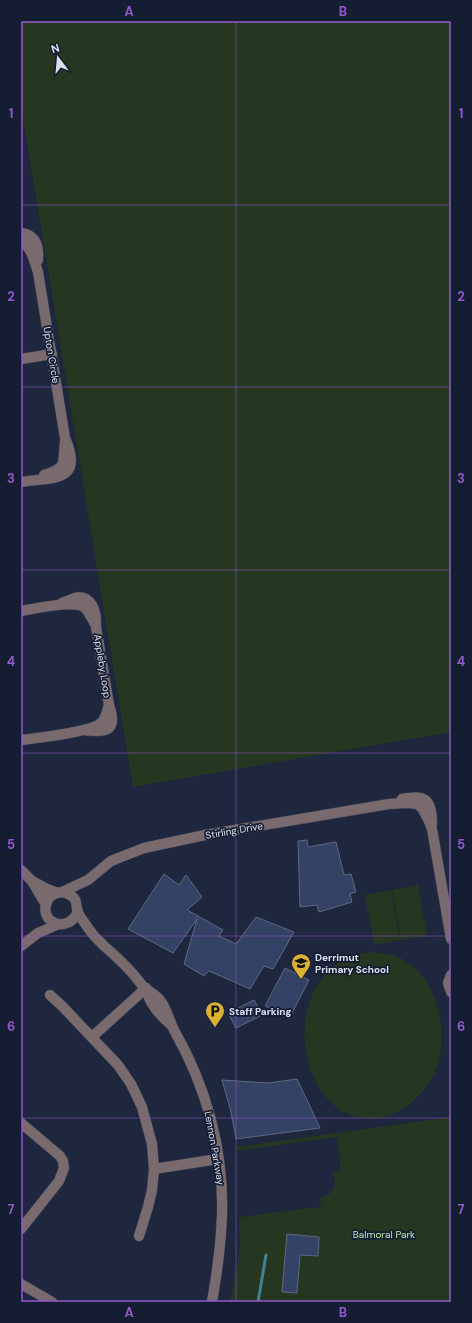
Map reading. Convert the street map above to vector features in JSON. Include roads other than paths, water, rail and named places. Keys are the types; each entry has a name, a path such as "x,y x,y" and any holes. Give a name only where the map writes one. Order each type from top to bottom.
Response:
{"street":[{"name":"Upton Circle","path":"21,233 28,234 32,237 36,244 38,272 65,438 63,464 57,470 26,481"},
{"name":"Upton Circle","path":"21,242 28,246 38,272"},
{"path":"21,359 52,354"},
{"name":"Appleby Loop","path":"21,611 60,604 77,597 84,597 88,599 95,610 96,627 109,705 103,722 95,727 21,740"},
{"name":"Stirling Drive","path":"60,892 88,880 111,862 144,848 205,835 389,804 417,804 424,811 432,829 451,939"},
{"name":"Lennon Parkway","path":"21,870 32,882 46,907 46,913 51,920 62,924 76,926 92,934"},
{"name":"Stirling Drive","path":"78,910 80,895 88,880"},
{"name":"Lennon Parkway","path":"32,882 47,889 71,895 75,899 78,910 92,934 161,1001 167,1012 171,1026 185,1050 199,1081 208,1109 218,1159 222,1190 221,1243 212,1302"},
{"path":"38,933 50,897 60,892"},
{"path":"21,946 38,933 73,920 78,910"},
{"path":"451,972 448,983 451,992"},
{"path":"92,1037 146,988"},
{"path":"50,995 92,1037 126,1075 136,1093 150,1130 154,1155 152,1190 139,1236"},
{"path":"21,1123 60,1156 63,1161 64,1168 59,1181 21,1229"},
{"path":"154,1169 218,1159"},
{"path":"21,1284 52,1302"}],"waterway":[{"path":"258,1302 266,1255"}],"place":[{"name":"Derrimut Primary School","path":"301,980"},
{"name":"Staff Parking","path":"215,1028"}],"park label":[{"name":"Balmoral Park","path":"384,1234"}]}
